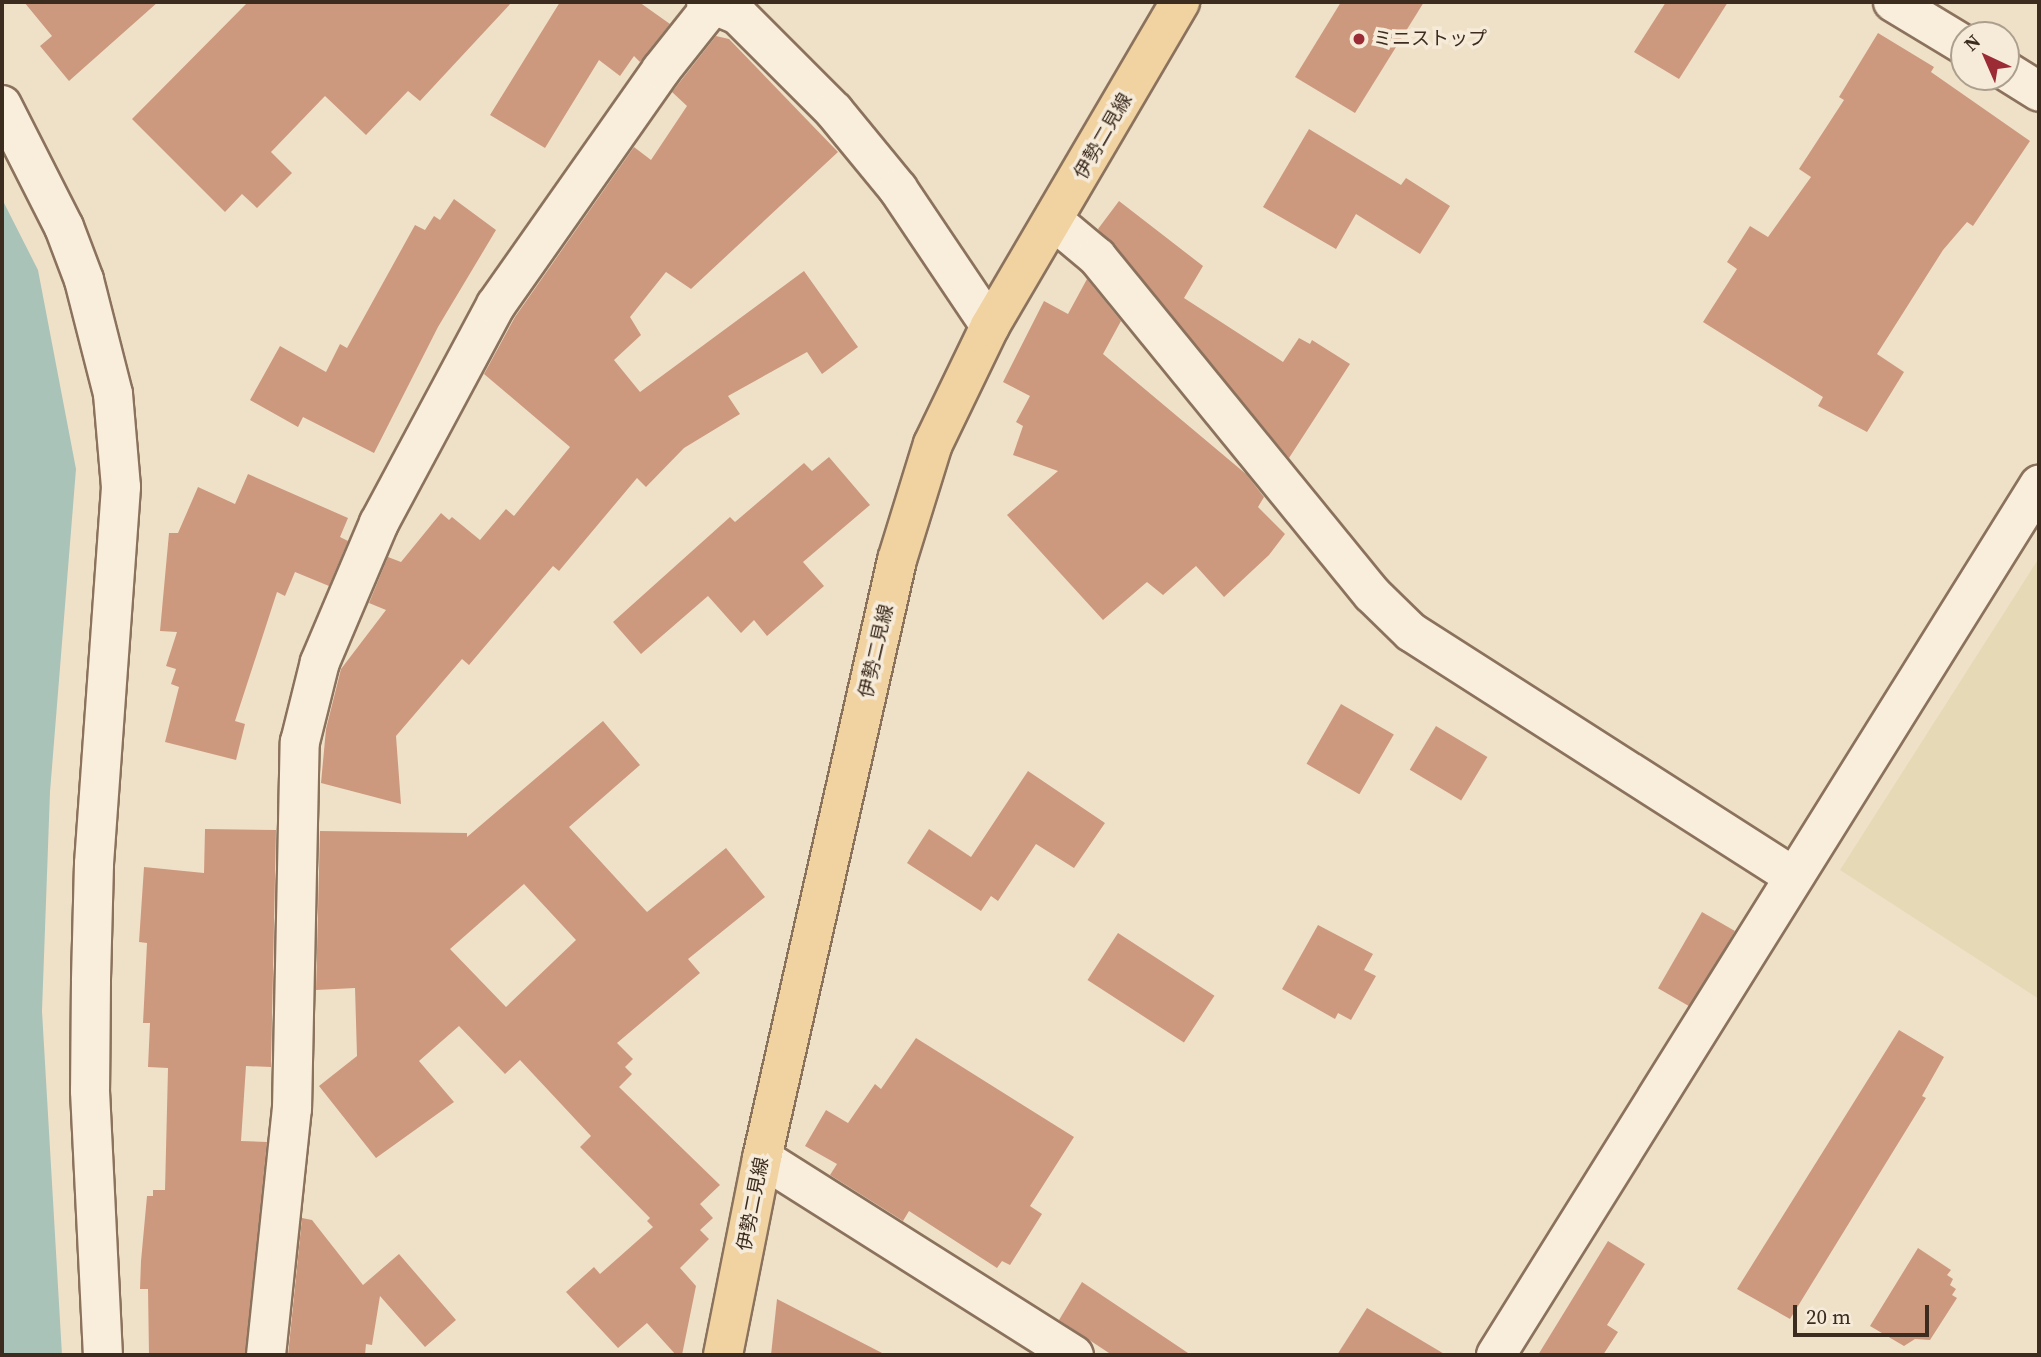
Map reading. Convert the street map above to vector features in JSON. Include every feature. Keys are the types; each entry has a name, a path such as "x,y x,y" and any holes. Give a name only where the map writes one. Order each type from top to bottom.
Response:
{"main road":[{"name":"伊勢二見線","path":"723,1355 762,1158 897,560 933,444 990,326 1180,2"}],"street":[{"path":"1893,2 1950,37"},
{"path":"266,1355 292,1109 300,742 320,662 379,523 496,305 711,3 738,15 842,121 898,189 990,326"},
{"path":"2020,80 2039,92"},
{"path":"2,105 64,227 84,280 113,394 120,474 91,981 90,1091 103,1355"},
{"path":"1054,221 1097,257 1371,594 1411,632 1793,876"},
{"path":"1496,1355 2039,485"},
{"path":"762,1158 1074,1355"}],"shaded area":[{"path":"2,199 38,270 76,469 50,792 42,1011 62,1355 2,1355"},
{"path":"2039,558 2039,999 1840,870"}],"building":[{"path":"24,2 158,2 69,81 40,46 52,36"},
{"path":"248,2 512,2 420,101 408,91 366,135 325,96 271,152 292,173 257,208 242,194 225,212 132,119"},
{"path":"560,2 639,2 670,24 640,62 634,56 620,76 599,60 545,148 490,115"},
{"name":"ミニストップ","path":"1341,2 1424,2 1355,113 1295,77"},
{"path":"1666,2 1728,2 1679,79 1634,52"},
{"path":"1878,33 1934,67 1931,72 1950,85 1950,91 1958,91 2030,141 1973,226 1967,222 1943,250 1877,354 1904,372 1867,432 1818,406 1823,397 1703,322 1737,269 1727,262 1750,226 1768,237 1811,177 1799,169 1844,100 1839,97"},
{"path":"716,36 729,39 838,152 691,289 666,272 630,317 641,335 614,360 640,392 804,271 858,347 822,374 807,352 728,396 740,414 684,448 646,487 637,478 559,571 553,566 469,665 462,659 396,736 401,804 321,783 326,729 341,669 386,610 369,603 388,557 401,562 441,513 449,520 452,517 480,540 506,509 514,516 570,447 484,374 515,317 634,147 651,160 687,106 672,92"},
{"path":"1309,129 1401,185 1406,178 1450,206 1420,254 1356,214 1336,249 1263,207"},
{"path":"454,199 496,230 438,327 374,453 303,417 298,427 250,400 280,346 326,372 340,344 347,348 415,225 425,230 434,216 440,220"},
{"path":"1119,201 1203,266 1184,298 1283,362 1299,338 1310,344 1312,340 1350,364 1289,458 1098,229"},
{"path":"1087,279 1121,321 1103,354 1246,474 1264,497 1258,507 1285,534 1269,555 1224,597 1196,566 1163,595 1147,582 1103,620 1007,515 1058,471 1013,455 1023,426 1016,422 1030,396 1003,382 1044,301 1068,314"},
{"path":"829,457 870,505 803,562 824,586 767,636 754,620 741,633 708,596 641,654 613,622 730,517 735,522 804,463 812,471"},
{"path":"248,474 348,518 340,537 348,541 329,586 295,572 285,596 277,592 235,721 245,724 236,760 165,742 179,687 171,684 176,669 166,666 177,632 160,631 169,533 178,533 198,487 235,504"},
{"path":"1341,704 1394,734 1359,794 1306,764"},
{"path":"603,721 640,765 569,827 647,912 726,848 765,897 688,959 700,973 617,1043 633,1059 625,1067 632,1074 619,1087 720,1185 700,1204 713,1218 700,1230 709,1239 680,1268 696,1286 682,1355 676,1355 647,1323 618,1348 566,1292 594,1267 600,1274 653,1227 647,1221 650,1218 580,1147 591,1136 520,1060 505,1074 459,1026 419,1061 454,1102 376,1158 319,1086 357,1056 355,988 316,990 320,831 467,833 467,837","holes":["524,884 576,940 506,1007 450,949"]},
{"path":"1436,726 1487,757 1461,801 1410,770"},
{"path":"1028,771 1105,823 1074,868 1036,844 998,901 991,896 981,911 907,863 929,829 971,857"},
{"path":"205,829 276,830 271,1067 246,1066 241,1141 267,1142 245,1355 149,1355 148,1289 140,1289 141,1261 147,1196 153,1196 153,1190 165,1190 168,1068 148,1067 150,1023 143,1023 147,943 139,942 144,867 204,873"},
{"path":"1702,912 1735,931 1691,1007 1658,988"},
{"path":"1318,925 1373,954 1364,970 1376,976 1351,1020 1338,1013 1335,1019 1282,989"},
{"path":"1118,933 1214,996 1184,1043 1088,980"},
{"path":"1899,1030 1944,1057 1922,1096 1926,1098 1790,1319 1737,1289"},
{"path":"916,1038 1074,1137 1030,1206 1042,1214 1010,1265 1002,1261 997,1268 909,1211 903,1221 830,1175 837,1164 805,1146 826,1110 848,1123 875,1084 881,1089"},
{"path":"302,1218 312,1220 363,1285 399,1254 456,1320 425,1347 380,1296 372,1345 366,1344 365,1355 288,1355"},
{"path":"1608,1241 1645,1264 1607,1325 1618,1332 1603,1355 1538,1355"},
{"path":"1918,1248 1951,1270 1947,1275 1953,1279 1950,1285 1956,1289 1952,1295 1957,1298 1930,1340 1915,1339 1904,1346 1870,1326"},
{"path":"1082,1282 1191,1355 1112,1355 1059,1320"},
{"path":"777,1299 886,1355 771,1355"},
{"path":"1367,1308 1446,1355 1337,1355"}],"place":[{"name":"ミニストップ","path":"1359,39"}]}
